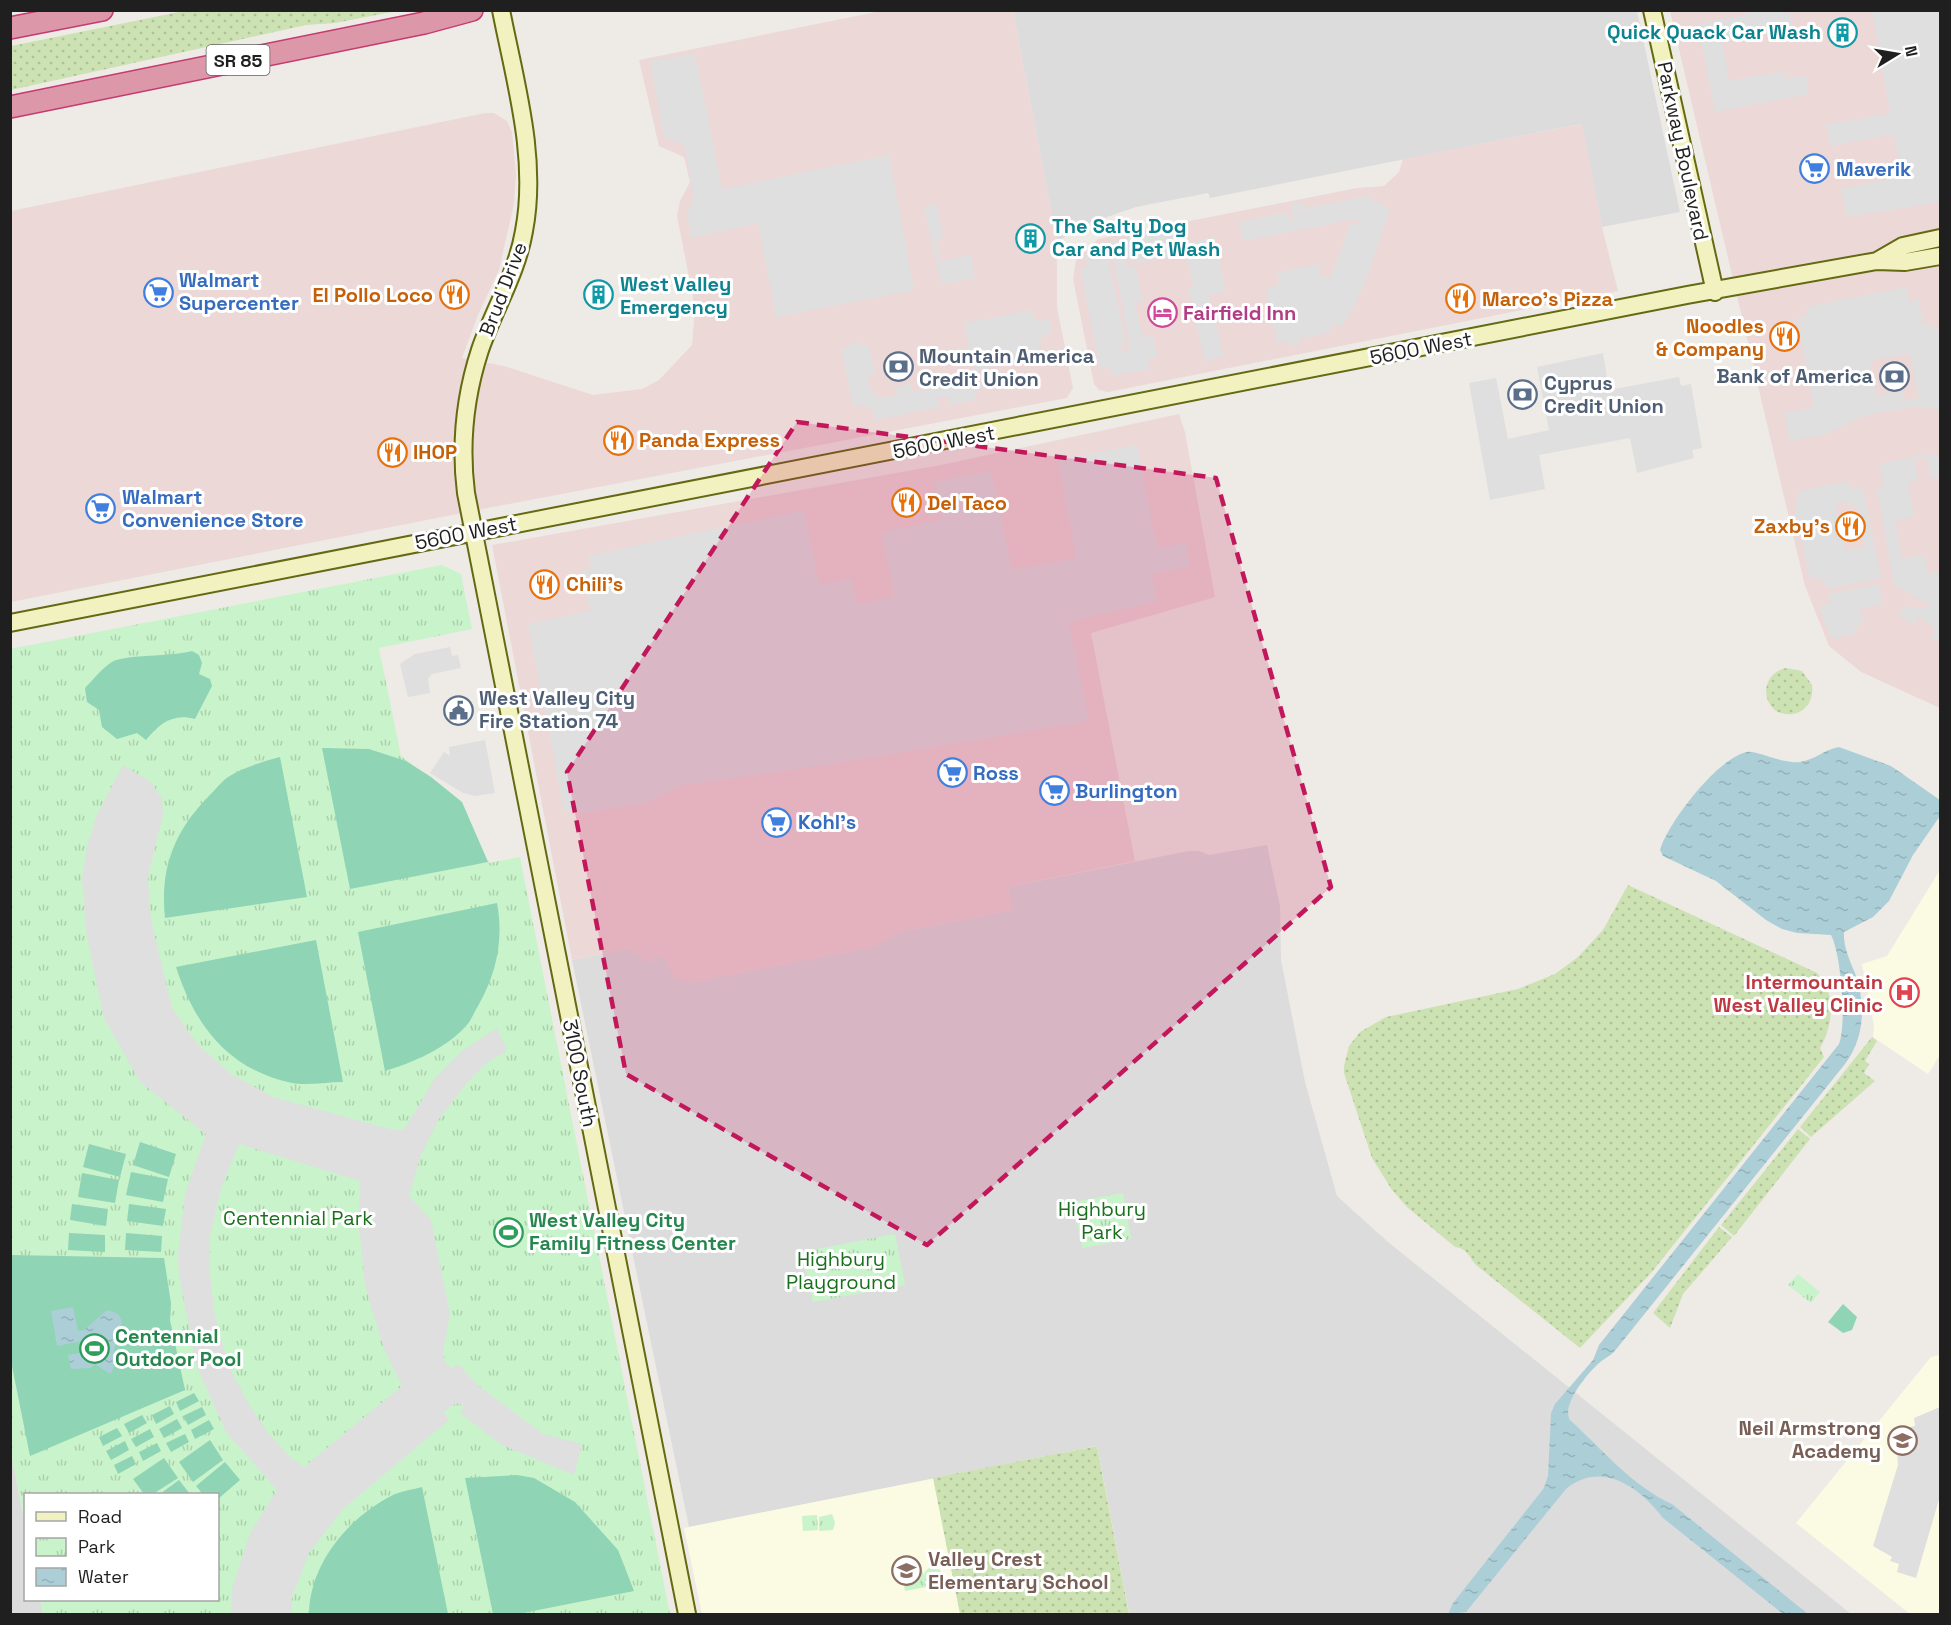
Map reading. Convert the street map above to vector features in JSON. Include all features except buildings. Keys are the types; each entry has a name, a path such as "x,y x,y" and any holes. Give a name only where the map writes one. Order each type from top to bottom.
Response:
{"highway":[{"path":"10,28 102,10"},
{"name":"SR 85","path":"10,107 469,11"}],"main road":[{"name":"Brud Drive","path":"472,532 463,460 468,399 480,349 519,252 528,195 526,148 501,10"},
{"name":"Parkway Boulevard","path":"1653,10 1715,292"},
{"name":"5600 West","path":"1877,261 1903,246 1941,238"},
{"path":"1914,261 1941,247"},
{"name":"5600 West","path":"10,623 1877,261 1914,261 1941,256"},
{"name":"3100 South","path":"472,532 687,1614"}],"highlighted area":[{"path":"797,422 1216,478 1331,887 927,1245 626,1074 567,772"}],"shaded area":[{"path":"881,11 1013,11 1057,242 1057,307 1073,388 1067,398 493,507 11,602 11,211 494,113 507,121 512,132 516,174 514,204 499,270 478,315 462,358 504,366 593,395 642,389 659,380 692,345 695,308 677,216 680,201 690,182 684,157 659,146 639,60"},
{"path":"1013,11 1637,11 1680,212 1602,227 1581,124 1210,198 1208,193 1136,207 1081,226 1057,242"},
{"path":"1670,11 1940,11 1940,708 1861,672 1829,646 1805,586"},
{"path":"1746,11 1789,11 1793,27 1722,41 1729,81 1784,71 1786,79 1806,75 1809,94 1715,112 1698,24 1746,15"},
{"path":"1872,11 1940,11 1940,202 1847,217 1841,189 1901,176 1894,134 1831,146 1826,124 1890,114"},
{"path":"695,54 722,189 889,155 914,290 776,317 758,223 691,238 687,214 694,197 684,145 664,138 650,61"},
{"path":"1582,124 1602,227 1618,291 1108,392 1099,390 1094,384 1073,279 1076,260 1098,239 1357,188 1384,186 1399,172 1403,159"},
{"path":"1366,196 1390,209 1365,283 1342,327 1331,322 1332,332 1303,338 1300,329 1301,343 1287,346 1286,341 1277,343 1266,289 1275,287 1279,281 1278,272 1319,264 1321,275 1330,278 1351,222 1360,225 1360,222 1356,219 1243,241 1238,222 1287,212 1289,219 1293,220 1291,204 1303,202 1308,217 1308,208"},
{"path":"937,204 943,237 936,239 940,261 971,255 975,278 941,284 924,207"},
{"path":"1176,226 1178,239 1169,248 1171,257 1132,264 1130,258 1126,260 1128,268 1136,267 1143,301 1135,303 1143,337 1153,336 1158,357 1148,359 1150,369 1112,376 1110,368 1100,369 1080,268 1088,266 1084,256 1099,243 1105,242 1126,344 1118,347 1126,352 1130,346 1110,241 1126,239 1128,243 1128,235 1158,229 1162,237 1162,229"},
{"path":"1215,237 1226,291 1209,295 1224,356 1205,362 1188,289 1197,285 1193,286 1184,244"},
{"path":"1907,287 1909,301 1919,299 1923,325 1932,323 1933,330 1940,328 1940,411 1915,407 1876,413 1861,417 1827,434 1790,441 1784,413 1814,407 1797,317 1808,316 1806,307","holes":["1910,353 1919,398 1904,401 1902,391 1876,396 1870,361"]},
{"path":"1032,310 1034,319 1040,321 1049,319 1052,333 1043,335 1038,351 1040,359 1021,363 1019,356 990,361 991,368 978,371 982,390 974,391 976,400 950,405 949,397 937,398 939,407 875,420 873,410 860,405 853,407 841,349 849,347 849,344 860,342 861,346 869,345 875,374 868,376 868,385 879,397 890,397 896,395 895,387 911,384 913,392 964,382 963,374 974,372 964,323"},
{"path":"1603,353 1609,390 1679,377 1681,386 1691,384 1702,448 1692,450 1694,458 1637,473 1630,438 1539,455 1545,489 1490,500 1469,383 1496,378 1508,439 1549,430 1537,367"},
{"path":"1179,414 1185,432 1215,597 1091,633 1135,861 1008,887 1013,910 900,932 873,947 693,982 674,978 665,959 656,955 651,964 629,948 572,960 492,545 941,465"},
{"path":"1137,445 1157,548 1186,543 1190,567 1152,574 1157,601 1069,622 1089,721 838,763 681,786 647,803 584,813 564,811 528,624 590,611 582,571 591,569 588,556 804,510 819,584 852,578 857,604 894,597 882,532 941,520 934,482 991,471 1012,570 1076,558 1058,460"},
{"path":"1927,454 1940,457 1940,477 1931,479 1927,458 1914,460 1918,480 1908,482 1914,517 1895,521 1902,559 1924,555 1928,574 1940,571 1940,643 1931,637 1935,629 1919,617 1913,625 1899,615 1904,607 1932,607 1894,585 1877,489 1883,483 1880,464"},
{"path":"1847,482 1853,489 1863,487 1881,578 1830,589 1819,577 1810,579 1795,510 1798,491","holes":["1845,501 1847,506 1854,504 1856,509 1859,509 1865,547 1845,550 1836,504"]},
{"path":"1879,584 1883,604 1862,608 1859,611 1865,617 1851,637 1844,633 1839,640 1829,634 1819,607 1830,603 1828,594"},
{"path":"450,647 452,656 458,655 461,668 432,674 428,679 430,693 408,697 400,664 415,654"},
{"path":"485,740 495,793 475,796 463,793 430,773 444,752 450,756 449,747"},
{"path":"123,765 151,782 162,799 163,814 148,878 151,920 172,1008 198,1045 231,1074 273,1097 393,1130 404,1130 435,1078 462,1051 497,1028 507,1051 486,1063 466,1084 439,1119 421,1155 409,1196 431,1220 450,1314 443,1353 445,1362 451,1368 459,1364 475,1383 543,1434 582,1444 574,1475 502,1445 460,1413 464,1406 456,1403 444,1412 449,1420 344,1508 309,1553 292,1597 291,1614 231,1614 232,1589 250,1533 277,1490 226,1432 197,1367 179,1275 178,1256 185,1194 206,1134 140,1082 104,1018 87,937 82,880 87,846 97,815","holes":["239,1144 360,1181 359,1224 365,1286 384,1349 402,1386 304,1467 291,1458 268,1433 248,1403 228,1364 215,1316 210,1274 210,1236 221,1188"]},
{"path":"1267,845 1280,906 1281,960 1305,1082 1337,1196 1388,1242 1851,1614 1129,1614 1097,1446 689,1527 572,960 629,948 651,964 656,955 665,959 674,977 693,982 873,947 900,932 1013,910 1008,887 1189,851 1199,851 1209,855"},
{"name":"Intermountain West Valley Clinic","path":"1940,870 1940,1055 1928,1074 1873,1037 1874,1026 1862,964 1887,956"},
{"name":"Neil Armstrong Academy","path":"1940,1355 1940,1614 1910,1614 1796,1523 1931,1357"},
{"path":"1940,1407 1940,1496 1916,1578 1897,1572 1899,1564 1890,1561 1892,1557 1873,1546 1898,1465 1897,1451 1894,1446 1906,1428 1915,1426 1914,1418"},
{"name":"Valley Crest Elementary School","path":"1097,1446 1129,1614 702,1614 684,1528"},
{"path":"10,1447 24,1520 24,1601 40,1601 43,1614 11,1614"}],"green space":[{"path":"189,10 397,11 335,23 306,25 11,90 11,46"},
{"name":"Centennial Park","path":"442,565 461,574 472,629 379,648 401,756 461,802 489,863 520,857 670,1614 43,1614 40,1601 219,1601 219,1493 24,1493 24,1520 10,1447 10,649"},
{"path":"192,651 199,655 202,663 199,674 210,679 212,686 195,719 180,717 168,721 146,740 137,733 117,739 102,727 99,710 87,702 85,688 105,667 119,659"},
{"path":"1786,668 1802,671 1812,685 1812,693 1807,706 1797,713 1783,714 1776,711 1767,699 1769,680"},
{"path":"322,748 369,749 406,761 431,777 462,802 488,862 350,889"},
{"path":"280,757 307,897 165,918 167,867 178,837 196,810 228,777"},
{"path":"1628,885 1817,973 1828,990 1830,1020 1820,1048 1824,1057 1651,1273 1580,1348 1476,1265 1465,1251 1455,1247 1407,1207 1392,1190 1372,1158 1344,1073 1344,1066 1349,1046 1360,1032 1386,1017 1518,989 1555,974 1578,957 1603,930"},
{"path":"497,903 500,931 497,957 490,982 469,1022 458,1034 439,1048 418,1059 385,1071 358,932"},
{"path":"316,940 343,1082 298,1084 270,1077 250,1068 217,1042 193,1008 176,967"},
{"path":"1872,1037 1877,1041 1865,1061 1869,1064 1864,1073 1875,1081 1811,1137 1800,1127"},
{"path":"1798,1129 1810,1139 1734,1236 1721,1225"},
{"path":"140,1142 176,1154 169,1177 133,1165"},
{"path":"89,1144 126,1154 120,1177 83,1167"},
{"path":"131,1172 168,1179 163,1202 126,1195"},
{"path":"82,1173 119,1180 115,1203 78,1197"},
{"name":"Highbury Park","path":"1123,1193 1131,1239 1082,1248 1073,1202"},
{"path":"72,1204 108,1209 106,1226 70,1220"},
{"path":"129,1204 166,1209 163,1226 127,1221"},
{"path":"1719,1227 1732,1237 1683,1294 1670,1328 1653,1313"},
{"path":"69,1233 105,1235 105,1252 68,1250"},
{"path":"126,1233 162,1236 161,1252 125,1250"},
{"name":"Highbury Playground","path":"895,1234 905,1285 813,1302 801,1252"},
{"name":"Centennial Outdoor Pool","path":"10,1255 164,1258 171,1303 170,1320 185,1390 30,1456 11,1361"},
{"path":"1798,1274 1820,1292 1811,1303 1788,1285"},
{"path":"1843,1304 1857,1317 1852,1330 1843,1333 1828,1322"},
{"path":"194,1393 199,1401 180,1411 176,1402"},
{"path":"170,1406 174,1414 156,1424 152,1415"},
{"path":"202,1407 206,1415 188,1425 183,1416"},
{"path":"142,1415 147,1423 129,1433 124,1424"},
{"path":"177,1419 182,1428 164,1438 159,1429"},
{"path":"209,1420 214,1429 195,1439 191,1430"},
{"path":"117,1428 122,1436 103,1446 99,1437"},
{"path":"150,1429 154,1437 136,1447 131,1439"},
{"path":"185,1434 189,1442 171,1452 166,1443"},
{"path":"210,1440 223,1460 193,1482 179,1462"},
{"path":"125,1441 129,1450 111,1460 106,1451"},
{"path":"157,1443 161,1451 143,1461 139,1452"},
{"path":"1097,1446 1129,1614 960,1614 933,1478"},
{"path":"132,1456 136,1464 118,1474 114,1465"},
{"path":"164,1458 178,1478 155,1493 143,1493 133,1479"},
{"path":"225,1462 240,1480 219,1498 219,1493 202,1493 196,1486"},
{"path":"517,1475 534,1478 575,1502 618,1550 634,1591 518,1614 493,1614 465,1478"},
{"path":"179,1480 189,1493 161,1493"},
{"path":"422,1487 448,1614 309,1614 316,1578 334,1545 346,1530 360,1517 391,1496"},
{"path":"832,1514 835,1523 833,1530 819,1531 819,1517"},
{"path":"817,1515 818,1530 803,1531 802,1516"},
{"path":"929,1567 937,1567 942,1572 940,1583 929,1585 924,1580 924,1572"},
{"path":"923,1571 926,1587 905,1591 902,1574"}],"water":[{"path":"1839,747 1891,766 1940,800 1940,816 1913,855 1889,901 1873,917 1844,932 1846,948 1861,996 1862,1020 1857,1043 1845,1064 1614,1352 1598,1364 1582,1382 1572,1398 1568,1414 1570,1420 1631,1477 1672,1504 1808,1614 1783,1614 1663,1518 1643,1496 1619,1481 1606,1477 1593,1477 1566,1489 1466,1612 1448,1614 1453,1603 1544,1488 1548,1476 1551,1413 1555,1404 1593,1360 1599,1345 1839,1044 1843,1021 1842,989 1838,957 1831,935 1797,933 1782,929 1766,920 1716,881 1663,856 1660,850 1673,824 1695,793 1722,766 1735,757 1751,752 1785,761 1800,762"},
{"path":"73,1307 78,1331 84,1330 107,1310 119,1316 121,1326 114,1350 114,1366 110,1374 95,1364 90,1368 71,1369 68,1355 84,1352 82,1341 57,1346 51,1311"}],"place":[{"name":"Quick Quack Car Wash","path":"1842,32"},
{"name":"Maverik","path":"1815,169"},
{"name":"The Salty Dog Car and Pet Wash","path":"1031,238"},
{"name":"Walmart Supercenter","path":"158,292"},
{"name":"El Pollo Loco","path":"454,295"},
{"name":"West Valley Emergency","path":"599,295"},
{"name":"Marco's Pizza","path":"1461,299"},
{"name":"Fairfield Inn","path":"1162,313"},
{"name":"Noodles & Company","path":"1785,337"},
{"name":"Mountain America Credit Union","path":"898,367"},
{"name":"Bank of America","path":"1894,376"},
{"name":"Cyprus Credit Union","path":"1523,394"},
{"name":"Panda Express","path":"618,440"},
{"name":"IHOP","path":"392,452"},
{"name":"Del Taco","path":"906,503"},
{"name":"Walmart Convenience Store","path":"101,509"},
{"name":"Zaxby's","path":"1851,526"},
{"name":"Chili's","path":"545,584"},
{"name":"West Valley City Fire Station 74","path":"458,710"},
{"name":"Ross","path":"952,773"},
{"name":"Burlington","path":"1054,791"},
{"name":"Kohl's","path":"777,822"},
{"name":"Intermountain West Valley Clinic","path":"1904,993"},
{"name":"West Valley City Family Fitness Center","path":"508,1232"},
{"name":"Centennial Outdoor Pool","path":"94,1348"},
{"name":"Neil Armstrong Academy","path":"1902,1440"},
{"name":"Valley Crest Elementary School","path":"907,1571"}]}
